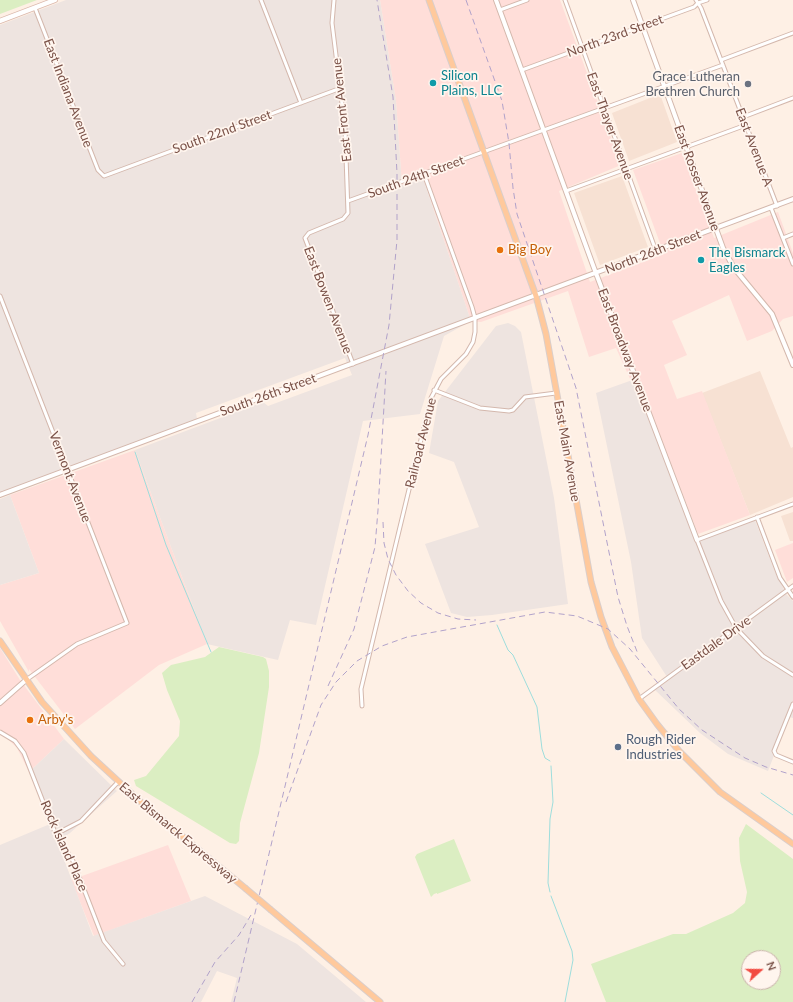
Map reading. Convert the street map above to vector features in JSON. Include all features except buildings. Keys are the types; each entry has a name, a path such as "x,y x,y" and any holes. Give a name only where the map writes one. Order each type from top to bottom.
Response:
{"main road":[{"path":"0,21 55,0"},
{"name":"East Main Avenue","path":"429,0 536,296 546,334 596,599 612,647 639,699 667,738 702,775 733,802 793,844"},
{"name":"East Bismarck Expressway","path":"0,641 26,680 72,737 118,782 380,1002"}],"street":[{"path":"261,0 302,102"},
{"name":"East Front Avenue","path":"306,236 311,231 343,219 348,213 346,140 341,88 332,30 334,0"},
{"name":"East Broadway Avenue","path":"496,0 596,274 721,601 736,628 763,656 793,674"},
{"path":"500,10 527,0"},
{"name":"East Thayer Avenue","path":"565,0 656,251"},
{"name":"East Rosser Avenue","path":"633,0 715,229 731,262 772,314 793,365"},
{"name":"North 23rd Street","path":"522,70 694,7 697,2 707,0"},
{"name":"East Avenue A","path":"697,2 723,65 777,206"},
{"name":"East Indiana Avenue","path":"35,8 98,170 104,176"},
{"path":"721,60 793,33"},
{"name":"South 24th Street","path":"348,201 723,65"},
{"name":"South 22nd Street","path":"104,176 341,88"},
{"path":"743,117 793,98"},
{"path":"566,191 746,125"},
{"name":"Railroad Avenue","path":"362,706 361,689 434,390 441,379 460,361 471,347 475,332 475,318 424,174"},
{"name":"North 26th Street","path":"536,296 793,199"},
{"path":"771,208 793,264"},
{"path":"783,238 793,234"},
{"name":"East Bowen Avenue","path":"306,236 306,244 353,364"},
{"name":"Vermont Avenue","path":"0,296 127,623 77,644 26,680"},
{"name":"South 26th Street","path":"0,495 536,296"},
{"path":"434,390 485,409 509,411 515,408 525,397 556,393"},
{"path":"697,540 793,504"},
{"path":"757,517 780,578 793,597"},
{"name":"Eastdale Drive","path":"639,699 793,586"},
{"path":"0,703 26,680"},
{"path":"793,704 774,748 774,754 793,762"},
{"name":"Rock Island Place","path":"0,732 15,741 24,753 56,834 73,861 104,941 123,964"},
{"path":"56,834 81,821 118,782"}],"shaded area":[{"path":"66,0 380,0 396,101 402,185 423,178 471,321 444,336 420,414 363,421 316,625 290,620 278,660 207,644 135,450 263,402 268,406 352,375 345,358 196,413 197,419 0,493 0,25"},
{"path":"380,0 560,0 621,165 559,191 590,282 664,254 633,170 682,153 714,238 778,212 793,253 793,316 783,319 772,331 747,341 729,295 672,321 687,355 664,365 677,399 702,391 750,515 698,534 638,379 631,381 616,348 589,357 568,291 481,322 471,321 423,178 402,185 396,101"},
{"path":"660,94 677,142 629,161 612,113"},
{"path":"622,176 648,247 600,265 574,193"},
{"path":"508,323 515,326 521,332 554,498 568,604 492,615 467,617 451,613 425,544 479,527 454,462 429,453 438,401 496,326"},
{"path":"760,371 791,448 793,447 793,497 750,515 702,393"},
{"path":"638,378 700,540 755,520 775,572 787,595 793,601 793,718 789,717 768,771 728,754 700,733 655,690 669,680 642,638 631,562 596,393"},
{"path":"135,450 207,644 159,665 75,729 29,669 29,672 0,621 0,585 39,573 10,495"},
{"path":"10,495 39,573 0,585 0,499"},
{"path":"793,512 793,541 790,541 781,516"},
{"path":"793,543 793,578 787,582 775,550"},
{"path":"0,648 20,680 64,739 29,772 17,748 7,738 0,734"},
{"path":"64,739 117,791 70,833 57,841 93,936 205,896 297,944 366,1002 231,1002 237,978 217,971 201,1002 0,1002 0,845 50,824 29,772"},
{"path":"168,845 191,901 94,936 71,880"}],"green space":[{"path":"0,0 37,0 0,14"},
{"path":"219,647 263,657 266,659 269,671 269,687 259,753 240,823 239,841 236,844 230,843 136,786 134,780 146,776 179,736 180,721 167,690 162,673 171,665 205,657"},
{"path":"746,824 793,859 793,1002 606,1002 591,964 673,934 686,934 733,913 745,903 747,892 740,861 739,838"},
{"path":"454,839 471,881 434,894 431,897 415,857 417,854"}],"waterway":[{"path":"135,452 166,545 211,652"},
{"path":"497,625 508,650 513,655 537,707 542,749 545,758 550,761"},
{"path":"550,892 548,883 550,819 553,802 551,766"},
{"path":"761,793 793,815"},
{"path":"551,896 572,951 573,960 565,1002"}],"railway":[{"path":"234,1002 368,435 389,325 397,240 397,173 393,97 377,0"},
{"path":"466,0 502,101 509,143 517,214 576,388 618,597 638,654"},
{"path":"328,686 354,629 375,547 386,371"},
{"path":"383,522 384,543 388,559 396,575 408,591 421,603 438,613 458,619 476,620"},
{"path":"286,802 321,705 336,682 357,661 382,646 407,637 545,612 577,616 608,629 630,649 679,709 702,730 745,758 766,767 793,775"},
{"path":"192,1002 215,962 239,935 251,915"}],"place":[{"name":"Silicon Plains, LLC","path":"433,83"},
{"name":"Grace Lutheran Brethren Church","path":"748,84"},
{"name":"Big Boy","path":"500,250"},
{"name":"The Bismarck Eagles","path":"701,260"},
{"name":"Arby's","path":"30,720"},
{"name":"Rough Rider Industries","path":"618,747"}]}
